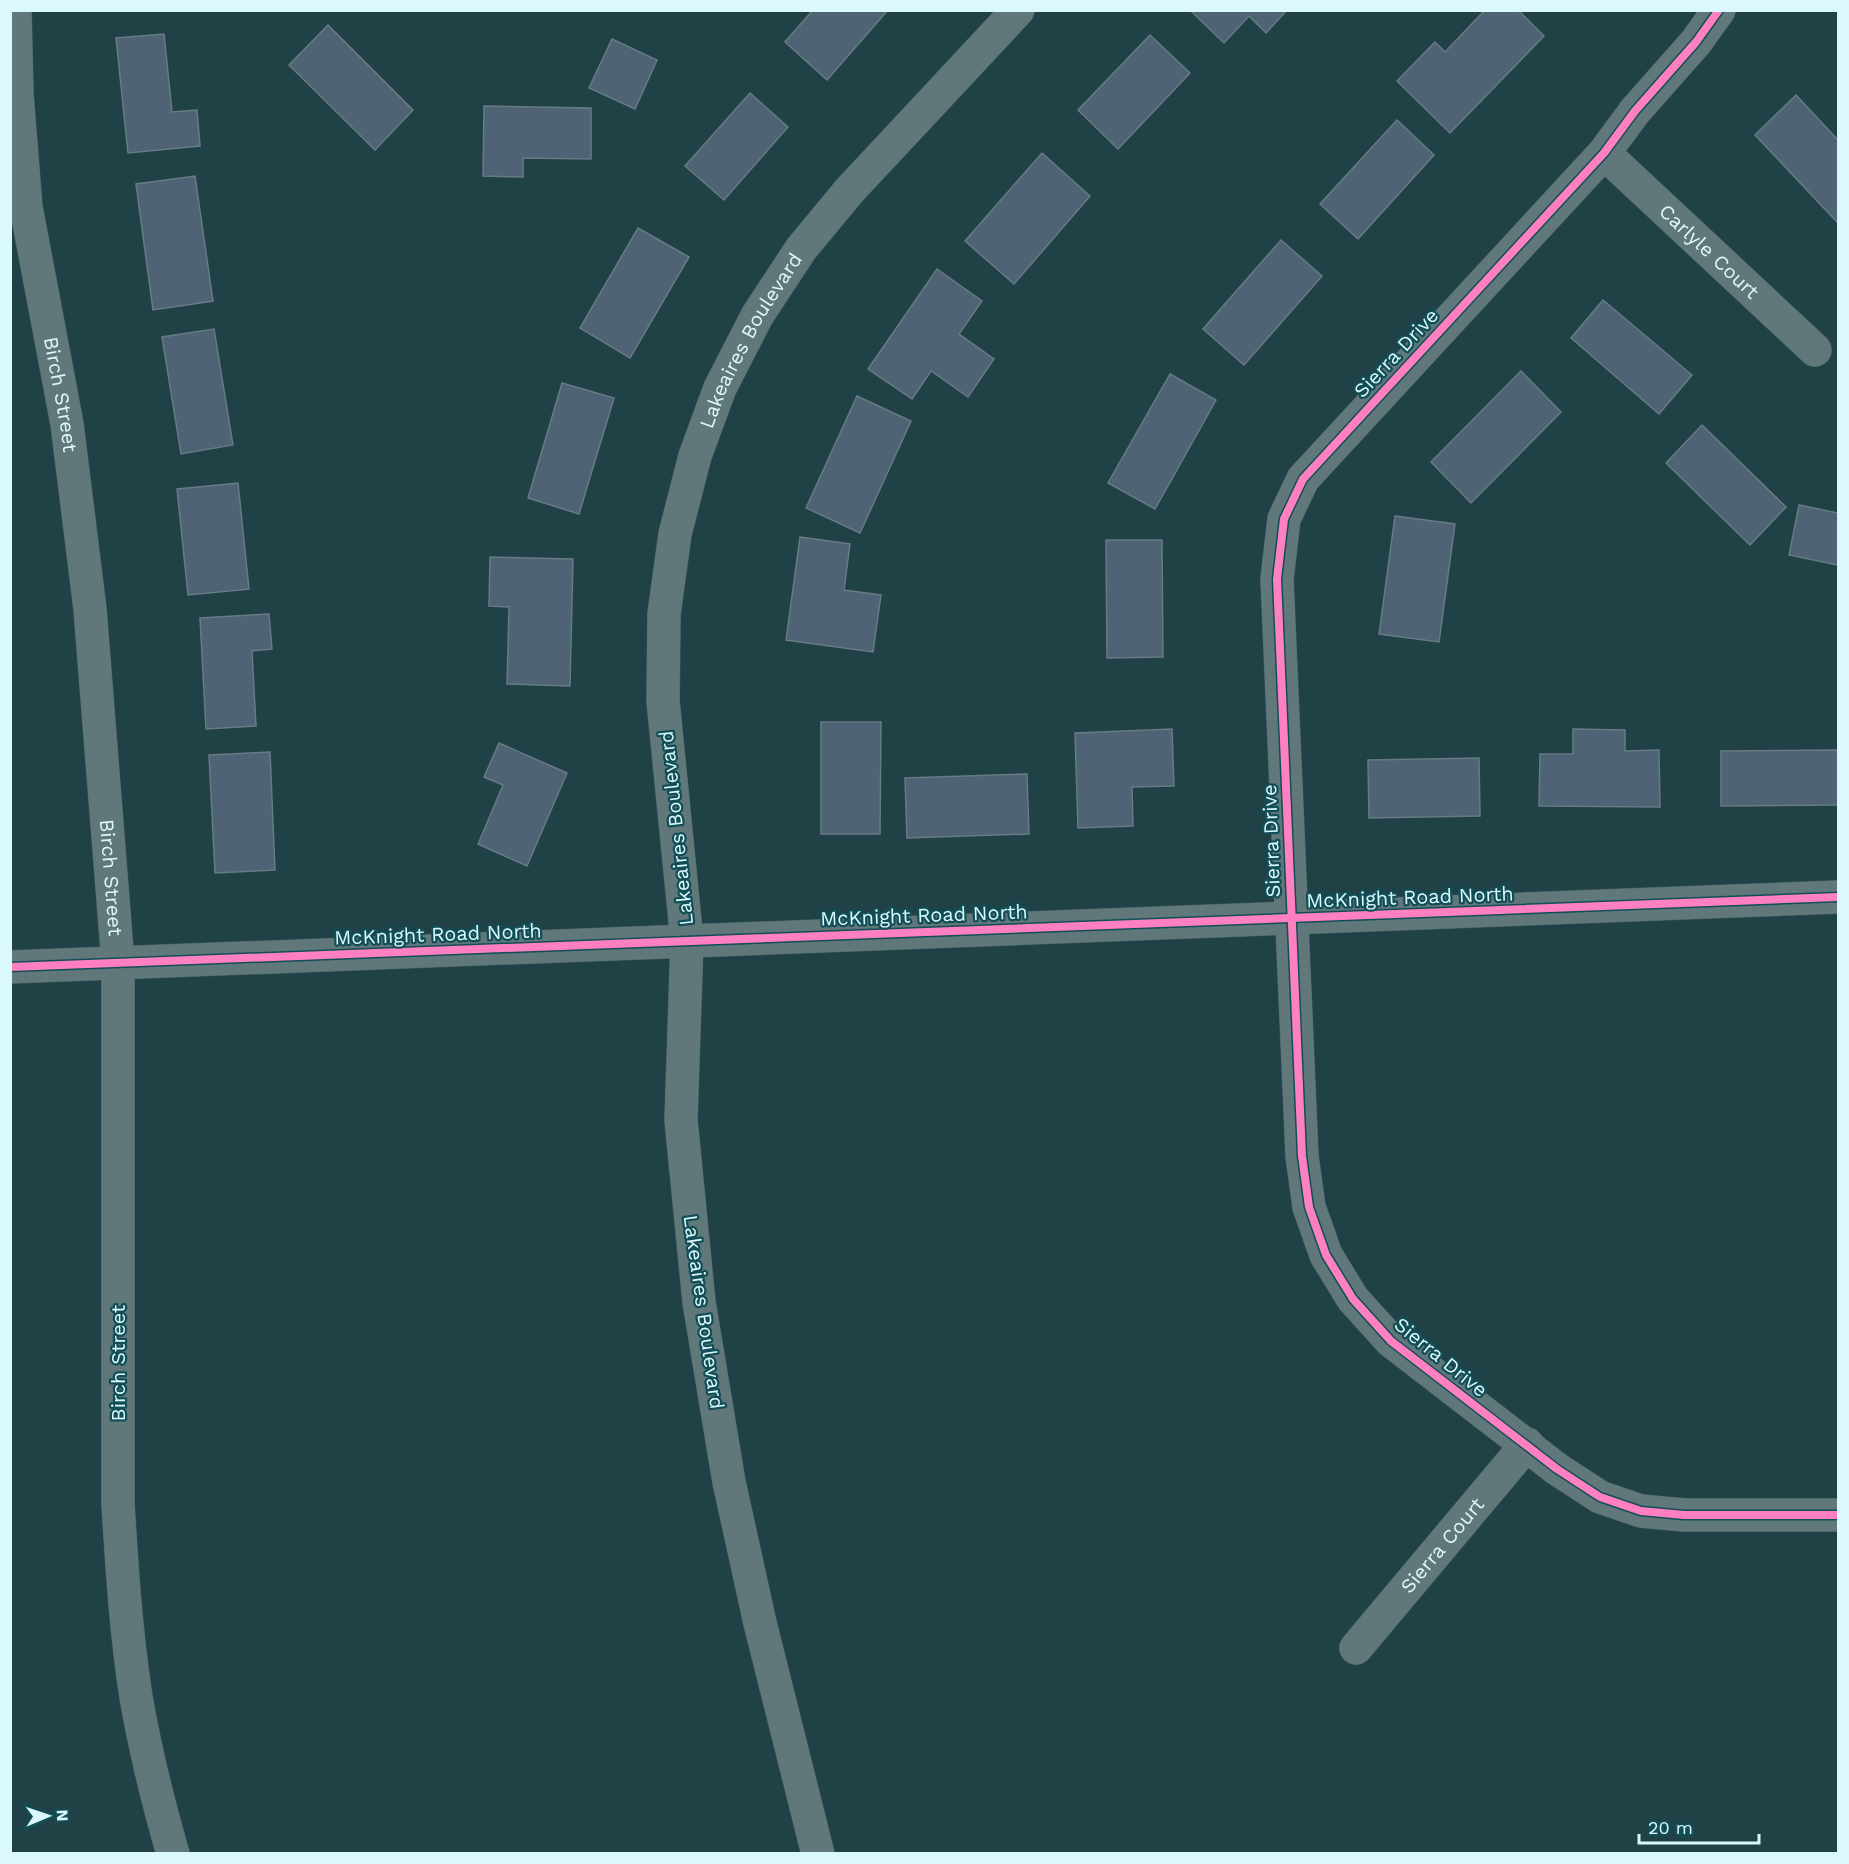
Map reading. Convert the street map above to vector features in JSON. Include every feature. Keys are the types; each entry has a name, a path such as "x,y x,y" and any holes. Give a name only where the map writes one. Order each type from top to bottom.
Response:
{"street":[{"name":"Birch Street","path":"15,10 17,94 27,207 38,277 67,424 90,609 118,963 118,1504 122,1580 136,1696 159,1803 173,1854"},
{"name":"Lakeaires Boulevard","path":"818,1854 760,1623 729,1482 699,1302 681,1120 687,941 663,701 664,614 675,534 695,456 720,388 756,316 801,249 849,192 1018,10"},
{"name":"Sierra Drive","path":"1719,10 1696,42 1635,111 1604,153 1303,479 1284,519 1277,579 1302,1156 1310,1207 1326,1255 1353,1299 1391,1341 1557,1469 1600,1497 1641,1511 1684,1515 1839,1515"},
{"name":"Carlyle Court","path":"1604,153 1815,350"},
{"name":"McKnight Road North","path":"10,967 1839,897"},
{"name":"Sierra Court","path":"1356,1648 1527,1444"}],"building":[{"path":"813,10 888,10 827,80 785,42"},
{"path":"1190,10 1287,10 1266,33 1249,16 1224,43"},
{"path":"1485,10 1518,10 1544,36 1450,133 1397,81 1435,42 1445,52"},
{"path":"328,25 413,110 375,150 289,65"},
{"path":"164,34 172,112 197,110 200,146 128,153 116,38"},
{"path":"1150,35 1190,73 1118,149 1078,110"},
{"path":"612,39 657,60 635,109 589,88"},
{"path":"750,93 788,127 724,200 685,166"},
{"path":"1796,95 1838,140 1838,223 1755,135"},
{"path":"484,106 591,108 591,159 523,158 523,177 483,176"},
{"path":"1397,120 1434,155 1358,239 1320,204"},
{"path":"1042,153 1090,196 1014,284 965,241"},
{"path":"195,176 213,301 153,310 136,184"},
{"path":"638,228 689,257 630,358 580,328"},
{"path":"1281,240 1322,276 1244,365 1203,329"},
{"path":"937,269 982,301 959,334 994,359 968,397 931,371 912,399 868,369"},
{"path":"1603,300 1692,375 1659,414 1571,338"},
{"path":"214,329 233,445 181,454 162,337"},
{"path":"1521,371 1561,412 1471,503 1431,462"},
{"path":"1170,374 1216,400 1155,509 1108,483"},
{"path":"562,383 614,398 579,514 528,498"},
{"path":"857,396 911,421 860,533 806,508"},
{"path":"1702,425 1786,507 1750,545 1666,463"},
{"path":"238,483 249,589 188,595 177,489"},
{"path":"1799,505 1838,513 1838,565 1789,555"},
{"path":"1395,516 1455,524 1439,642 1379,634"},
{"path":"800,537 850,544 844,590 881,595 873,652 786,640"},
{"path":"1106,540 1162,540 1163,657 1107,658"},
{"path":"490,557 573,559 570,686 507,684 509,607 489,606"},
{"path":"269,614 272,649 252,651 256,726 206,729 200,618"},
{"path":"821,722 881,722 880,834 821,834"},
{"path":"1172,729 1174,786 1132,787 1133,826 1078,828 1075,733"},
{"path":"1573,729 1625,730 1625,751 1659,750 1660,807 1539,806 1540,754 1573,754"},
{"path":"499,743 567,773 527,866 478,844 503,785 484,777"},
{"path":"1838,750 1838,805 1721,806 1721,751"},
{"path":"270,752 275,870 215,873 209,755"},
{"path":"1479,758 1480,816 1369,818 1368,760"},
{"path":"1027,774 1029,834 907,838 905,778"}],"cycle path":[{"path":"1719,10 1696,42 1635,111 1604,153 1303,479 1284,519 1277,579 1302,1156 1309,1207 1326,1255 1353,1299 1391,1341 1557,1469 1600,1497 1641,1511 1684,1515 1838,1515"},
{"path":"10,967 1838,897"}]}
